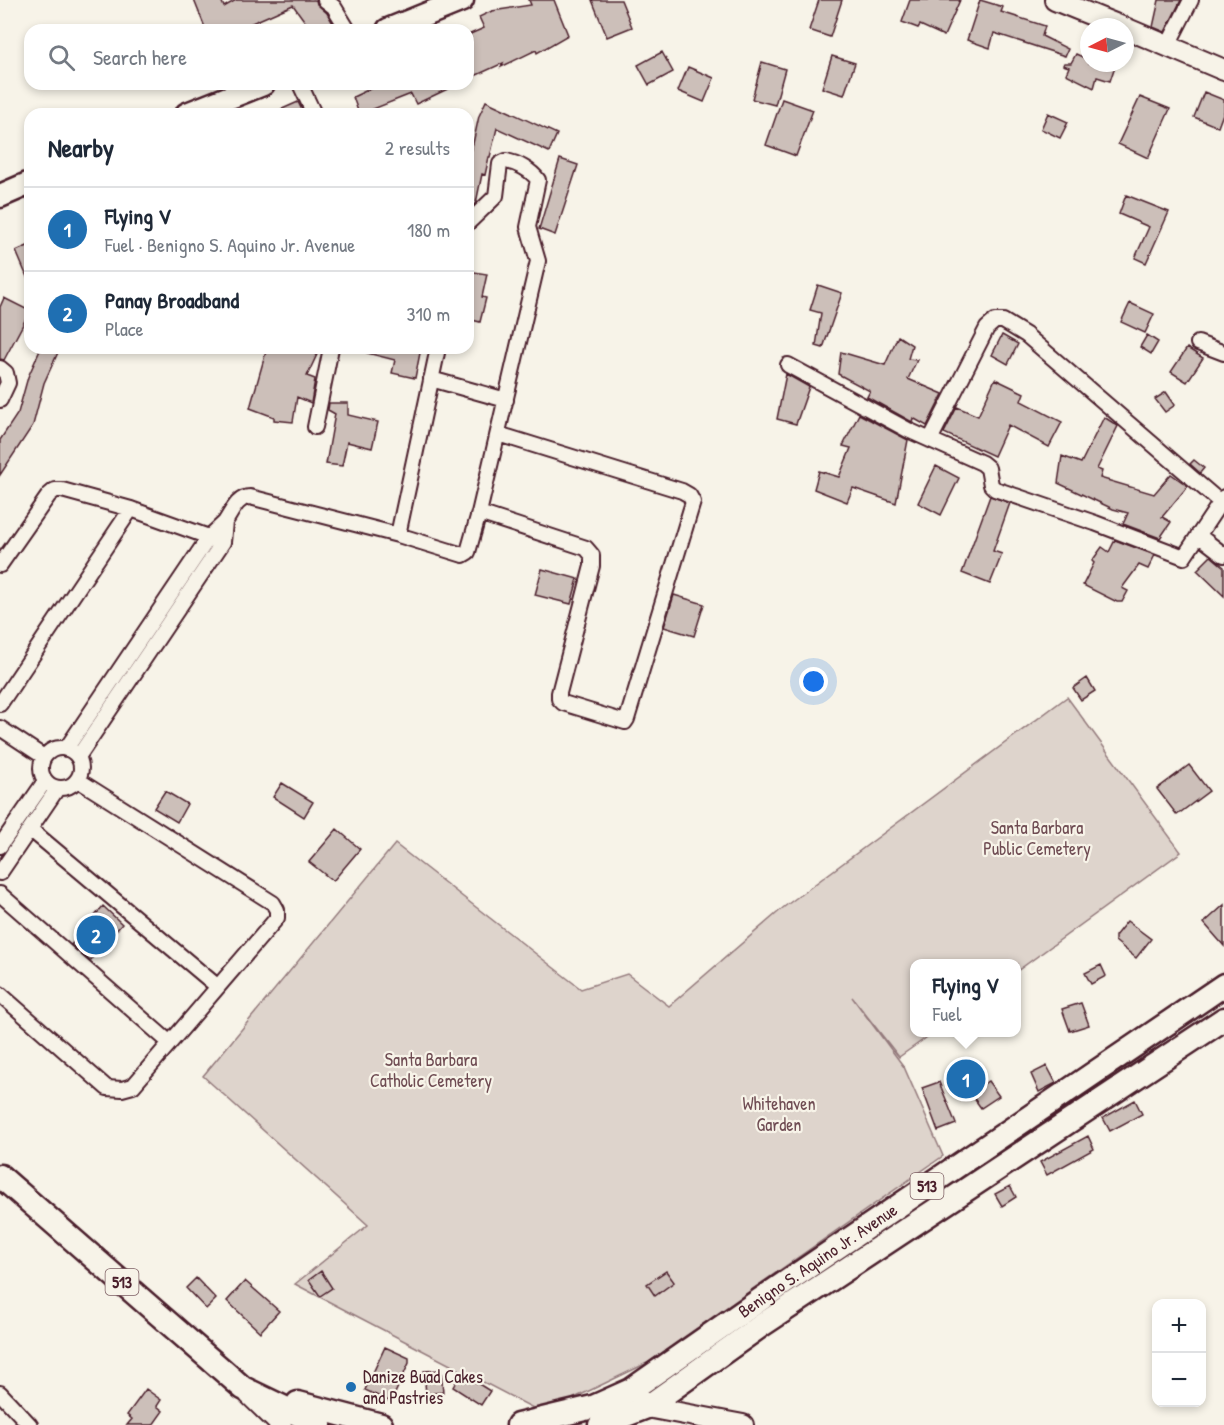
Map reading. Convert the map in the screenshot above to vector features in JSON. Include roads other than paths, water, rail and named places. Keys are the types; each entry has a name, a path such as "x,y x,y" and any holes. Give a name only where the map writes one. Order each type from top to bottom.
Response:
{"main road":[{"path":"403,24 462,0"},
{"path":"1055,0 1099,18"},
{"path":"1134,32 1224,70"},
{"path":"202,108 248,90"},
{"path":"0,196 24,186"},
{"name":"Benigno S. Aquino Jr. Avenue","path":"518,1425 592,1407 631,1390 1224,985"},
{"name":"Benigno S. Aquino Jr. Avenue","path":"598,1425 647,1407 762,1325 1224,1019"},
{"name":"513","path":"0,1176 243,1388 321,1425"},
{"path":"243,1388 281,1425"},
{"path":"243,1388 295,1425"},
{"name":"513","path":"243,1388 381,1425"},
{"path":"598,1425 631,1390 647,1407 743,1425"},
{"path":"625,1425 647,1407"}],"street":[{"path":"326,0 334,7 344,24"},
{"path":"1168,45 1191,0"},
{"path":"303,90 311,108"},
{"path":"72,753 209,537 225,522 244,497 398,535 463,555 468,552 538,261 528,227 538,180 534,174 512,162 506,161 500,164 496,196 474,217"},
{"path":"788,365 930,440 986,466 991,485 995,489 1095,522 1184,557 1222,500 1109,408 1041,347 1003,321 995,321 987,328 930,440"},
{"path":"1198,343 1224,354"},
{"path":"315,427 330,354"},
{"path":"398,535 437,354"},
{"path":"0,368 6,373 8,383 0,400"},
{"path":"431,379 506,400"},
{"path":"479,513 586,548 592,555 592,566 559,699 563,703 625,722 693,502 689,495 682,491 498,434"},
{"path":"0,565 49,495 55,490 131,508 209,537 221,545"},
{"path":"0,704 131,508"},
{"path":"72,753 221,545 225,522"},
{"path":"1198,535 1224,555"},
{"path":"0,728 44,757"},
{"path":"54,749 72,753 81,768 78,780 69,787 57,789 45,781 40,769 44,757 54,749"},
{"path":"0,994 107,1088 122,1089 133,1086 277,918 277,910 273,903 78,780"},
{"path":"0,846 45,781"},
{"path":"0,873 57,789"},
{"path":"30,829 218,987"},
{"path":"0,894 170,1043"},
{"path":"0,1393 30,1425"}],"place":[{"name":"Panay Broadband","path":"96,935"},
{"name":"Flying V","path":"966,1079"},
{"name":"Danize Buad Cakes and Pastries","path":"351,1387"}],"park label":[{"name":"Santa Barbara Public Cemetery","path":"1037,838"},
{"name":"Santa Barbara Catholic Cemetery","path":"431,1070"},
{"name":"Whitehaven Garden","path":"779,1114"}]}
